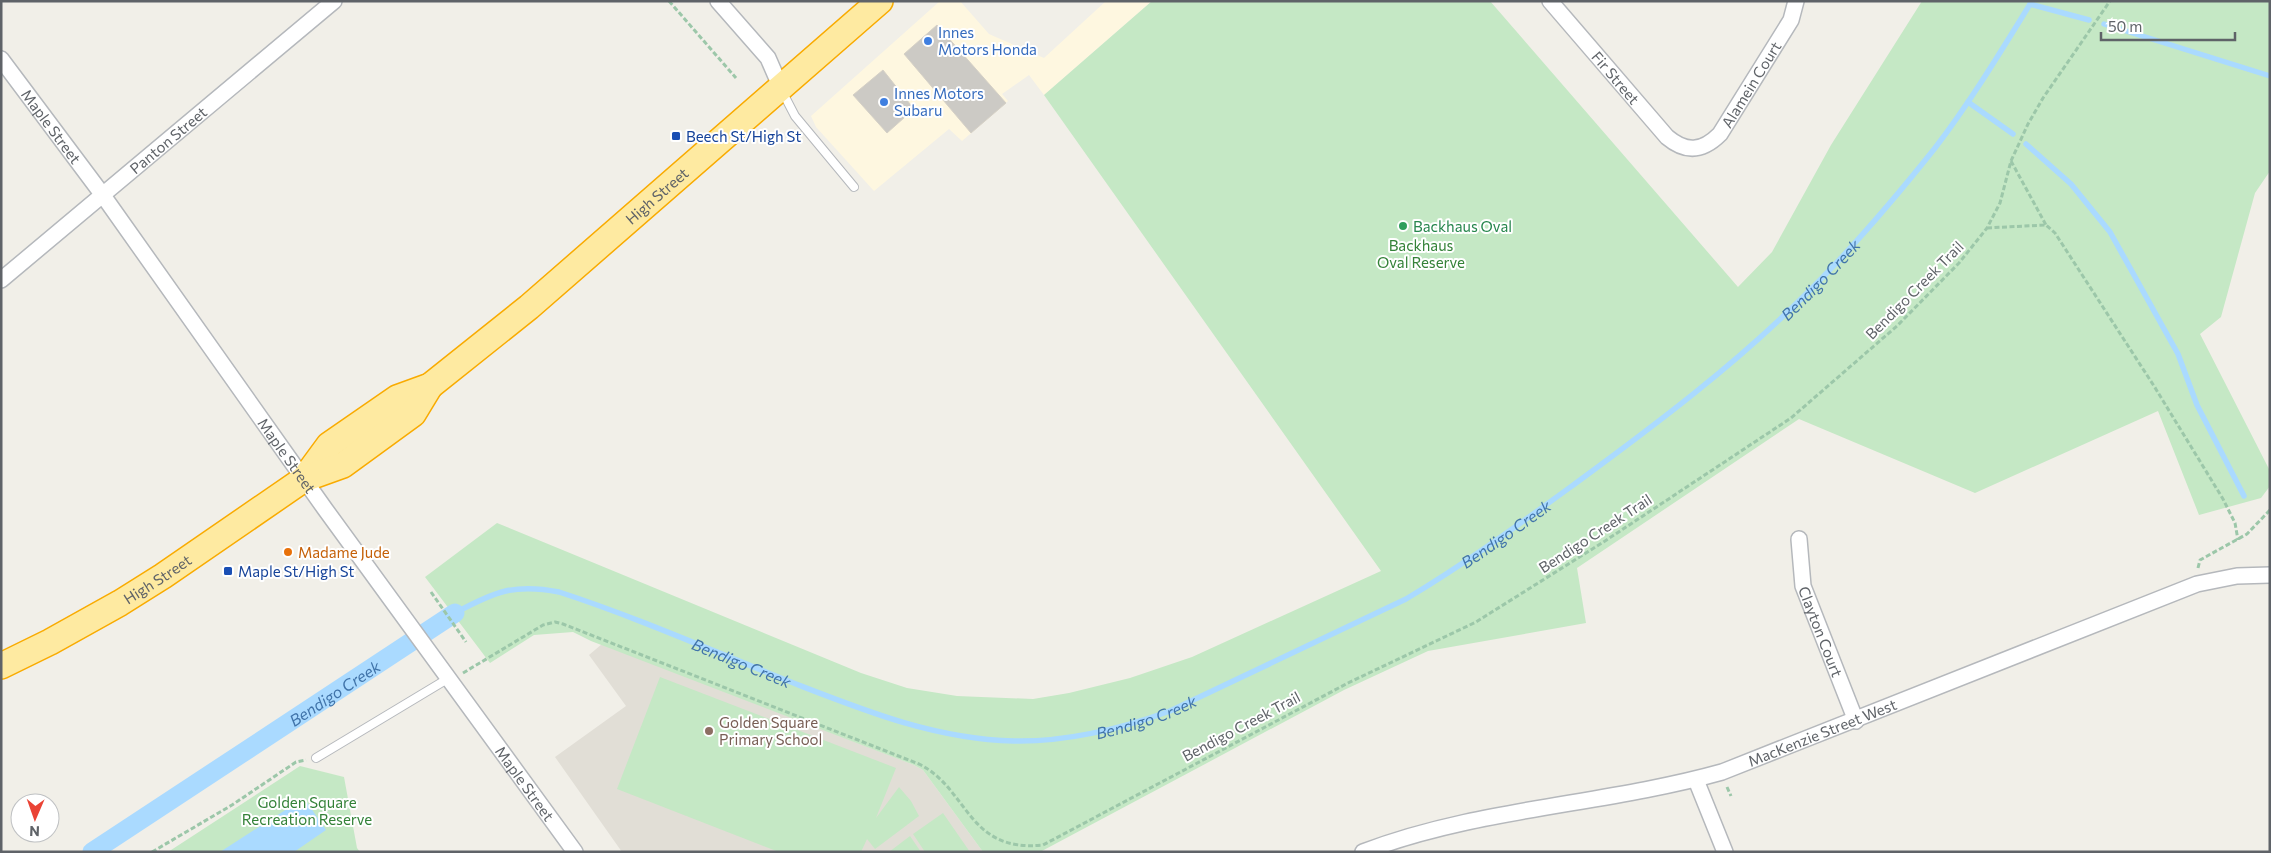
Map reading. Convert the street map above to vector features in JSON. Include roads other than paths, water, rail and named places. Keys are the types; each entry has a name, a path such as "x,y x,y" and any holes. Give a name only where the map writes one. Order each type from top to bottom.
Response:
{"highway":[{"name":"High Street","path":"1,666 50,642 164,576 304,479 328,445 397,398 430,386 529,307 880,1"}],"street":[{"name":"Panton Street","path":"1,280 334,1"},
{"path":"718,1 768,58 781,88"},
{"name":"Fir Street","path":"1550,1 1667,137 1677,145 1687,149"},
{"name":"Alamein Court","path":"1687,149 1706,145 1720,134 1791,20 1796,1"},
{"name":"Maple Street","path":"1,59 102,194 304,479 575,852"},
{"name":"Clayton Court","path":"1799,539 1803,586 1856,721"},
{"name":"MacKenzie Street West","path":"1363,852 1450,826 1696,780 1750,763 2205,582 2237,576 2270,575"},
{"path":"1696,780 1725,852"}],"lane":[{"path":"781,88 796,116 854,187"},
{"path":"316,758 449,678"}],"water":[{"path":"304,798 326,830 294,852 220,852"}],"waterway":[{"name":"Bendigo Creek","path":"455,613 505,591 543,589 559,592 648,624 876,714 930,729 985,739 1034,741 1074,737 1113,729 1170,711 1406,599 1428,586 1492,543 1665,417 1778,321 1855,243 1935,148 1985,76 2032,1"},
{"path":"2030,4 2089,20"},
{"path":"2104,24 2270,76"},
{"path":"1968,102 2013,134"},
{"path":"2026,144 2071,184 2110,232 2178,354 2197,405 2244,496"},
{"name":"Bendigo Creek","path":"92,852 455,613"}],"place":[{"name":"Innes Motors Honda","path":"928,41"},
{"name":"Innes Motors Subaru","path":"884,102"},
{"name":"Beech St/High St","path":"676,136"},
{"name":"Backhaus Oval","path":"1403,226"},
{"name":"Madame Jude","path":"288,552"},
{"name":"Maple St/High St","path":"228,571"},
{"name":"Golden Square Primary School","path":"709,731"}],"park label":[{"name":"Backhaus Oval Reserve","path":"1421,254"},
{"name":"Golden Square Recreation Reserve","path":"307,810"}]}
